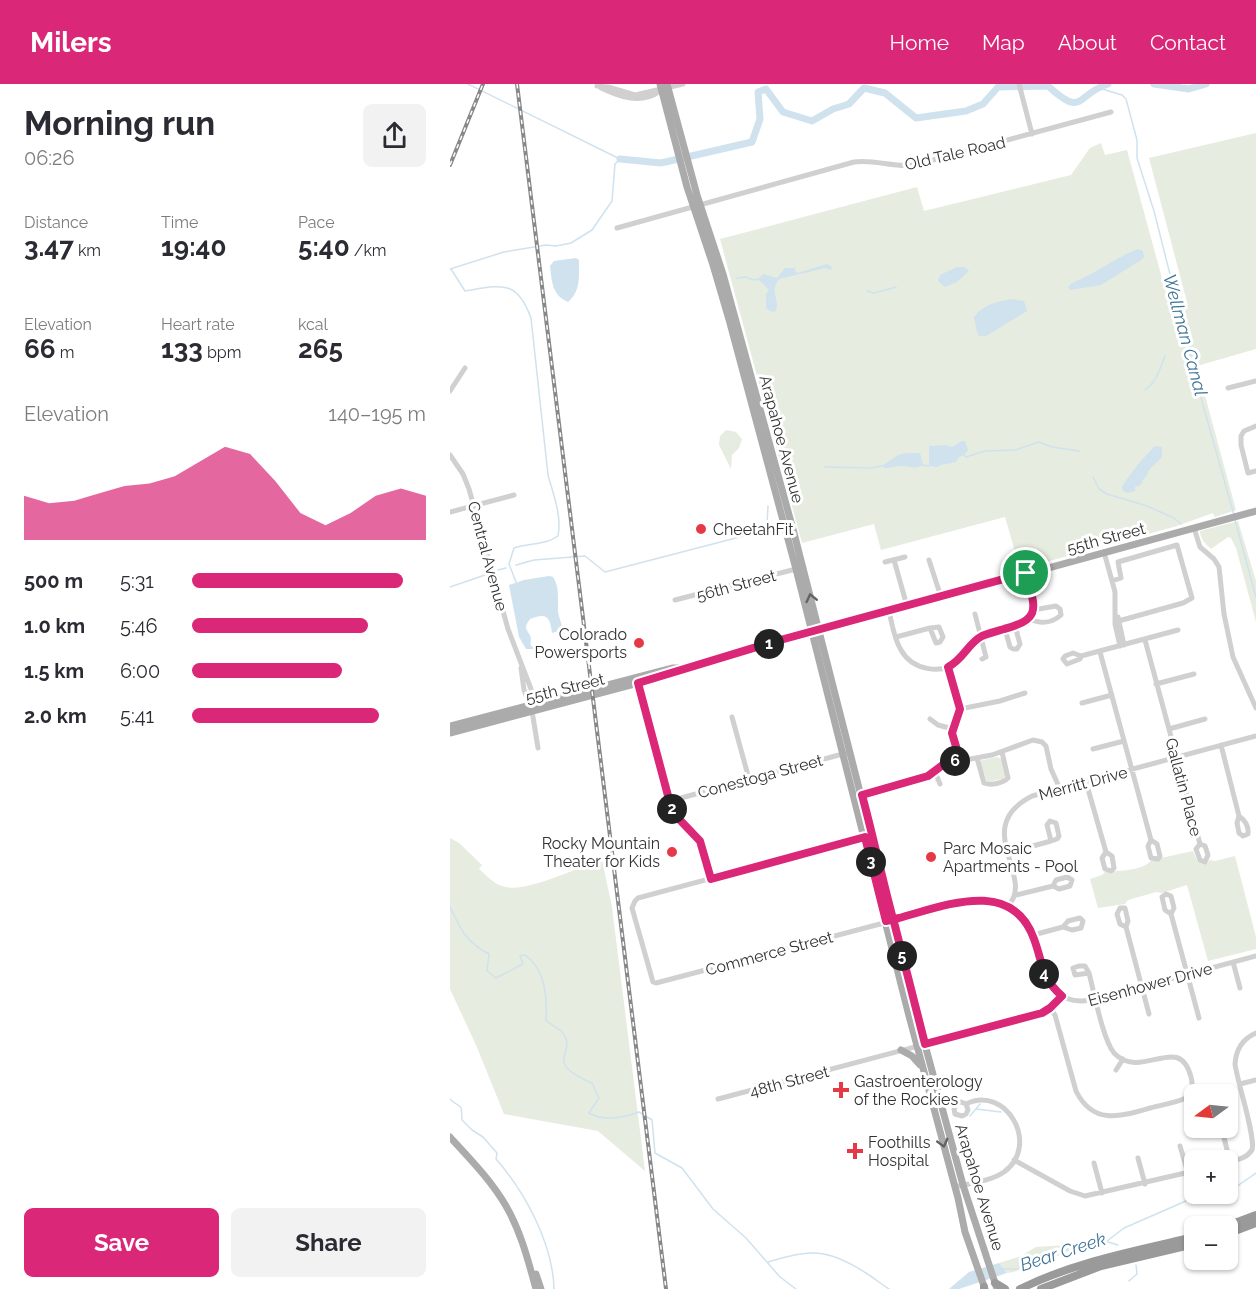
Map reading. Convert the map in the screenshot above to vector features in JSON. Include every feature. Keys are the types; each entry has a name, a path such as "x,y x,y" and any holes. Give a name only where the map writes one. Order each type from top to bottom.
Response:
{"highway":[{"path":"1238,1222 1256,1215"},
{"path":"1238,1230 1256,1223"},
{"path":"1020,1289 1048,1275 1083,1263 1184,1239"},
{"path":"1041,1289 1104,1265 1184,1246"},
{"path":"996,1286 1005,1289"}],"main road":[{"name":"Arapahoe Avenue","path":"664,86 869,836 959,1186 966,1236 984,1288"},
{"name":"Arapahoe Avenue","path":"697,206 723,274 797,542 814,631"},
{"name":"55th Street","path":"450,726 637,680 673,668 686,668 1256,511"},
{"name":"55th Street","path":"450,732 532,706"},
{"name":"Arapahoe Avenue","path":"846,753 862,795 869,836"},
{"name":"Arapahoe Avenue","path":"921,1045 922,1067 959,1186 996,1286"},
{"path":"901,1050 912,1056 922,1067"},
{"path":"450,1137 484,1175 505,1204 541,1289"},
{"path":"527,1256 536,1289"}],"street":[{"path":"664,86 655,94 633,99 624,98 597,86 635,95 664,86 683,84"},
{"path":"1019,84 1032,134"},
{"name":"Old Tale Road","path":"617,228 854,162 874,161 897,166 915,165 1111,112"},
{"path":"450,392 465,368"},
{"path":"1228,388 1256,381"},
{"path":"1256,426 1244,431 1240,440 1248,473 1256,471"},
{"name":"Central Avenue","path":"450,455 463,474 474,506 532,706 538,748"},
{"path":"450,512 514,495"},
{"path":"1194,528 1200,547 1214,559 1219,567 1230,646 1240,676 1256,708"},
{"path":"1114,580 1121,578 1118,562 1177,545 1192,598 1183,603 1116,621"},
{"path":"1106,551 1114,580 1116,621 1122,645"},
{"path":"885,562 905,557"},
{"path":"894,560 906,606"},
{"path":"929,560 938,598"},
{"name":"56th Street","path":"675,600 796,569"},
{"path":"889,611 896,638 904,655 916,664 930,669 948,667 962,659 972,644 981,637 1029,619 1033,610 1026,573"},
{"path":"1029,619 1040,623 1060,615 1060,609 1056,606 1033,610"},
{"path":"975,614 986,657 982,659"},
{"path":"1005,629 1010,646 1017,649 1020,644 1015,626"},
{"path":"896,638 930,628"},
{"path":"1081,656 1178,630"},
{"name":"Gallatin Place","path":"1145,640 1200,844"},
{"path":"1100,652 1151,840"},
{"path":"948,667 960,709 953,729 960,760"},
{"path":"1156,684 1194,674"},
{"path":"637,680 670,801 678,818 700,841 711,879 869,836"},
{"path":"960,709 982,706 1025,693"},
{"path":"1082,703 1112,694"},
{"path":"732,717 749,779"},
{"path":"930,719 938,725 953,729"},
{"name":"Gallatin Place","path":"1169,729 1205,719"},
{"name":"Merritt Drive","path":"1016,895 1017,885 1004,836 1007,821 1024,800 1256,736"},
{"path":"862,795 921,779 944,764 1002,752 1033,740 1042,742 1048,750 1051,769 1060,789"},
{"path":"1092,749 1124,741"},
{"path":"1221,745 1239,816"},
{"path":"977,758 984,783 988,785 1005,781 1008,778 1002,752"},
{"name":"Conestoga Street","path":"670,801 846,753"},
{"path":"934,772 940,784"},
{"path":"1086,782 1106,852"},
{"path":"1007,853 1051,841"},
{"name":"Commerce Street","path":"711,879 640,897 633,905 638,932 653,982 889,920"},
{"path":"889,920 971,900 992,901 1007,907 1016,895 1053,886"},
{"name":"Eisenhower Drive","path":"1007,907 1022,919 1033,935 1045,975 1052,987 1062,996 1077,1002 1096,999 1256,956"},
{"path":"1171,914 1199,1018"},
{"path":"1033,935 1063,927"},
{"path":"1126,927 1149,1014"},
{"path":"1233,962 1240,988"},
{"path":"1050,1008 1055,1015 1076,1091 1080,1099 1093,1112 1106,1116 1120,1116 1183,1100 1191,1091 1193,1082 1188,1066 1180,1057 1171,1056 1141,1063 1123,1059 1115,1053 1108,1043 1089,973"},
{"name":"48th Street","path":"718,1100 1036,1015 1050,1008 1062,996"},
{"path":"1238,1159 1251,1151 1254,1144 1254,1127 1236,1070 1236,1054 1242,1043 1256,1033"},
{"path":"1116,1070 1123,1059"},
{"path":"1240,1084 1256,1080"},
{"path":"959,1186 998,1175 1008,1168 1018,1152 1020,1135 1012,1115 1002,1107 982,1101 966,1104"},
{"path":"1180,1146 1184,1155"},
{"path":"1138,1158 1145,1184"},
{"path":"1014,1160 1076,1194 1085,1196 1184,1174"},
{"path":"1094,1162 1102,1193"}],"shaded area":[{"path":"1256,133 1256,349 1197,366 1236,510 1215,517 1213,513 1177,526 1020,569 1005,517 881,550 874,524 802,543 720,239 917,187 924,211 1071,175 1090,148 1101,143 1105,155 1127,150 1171,311 1176,310 1174,298 1178,292 1188,306 1149,158"},
{"path":"726,430 736,432 742,439 739,448 732,455 731,469 719,445 720,436"},
{"path":"1238,521 1256,581 1256,622 1236,548 1231,538 1228,537 1211,549 1200,534 1200,531"},
{"path":"997,757 1002,759 1006,775 1003,779 987,782 979,761"},
{"path":"450,838 459,843 482,865 479,869 490,879 502,886 512,888 552,879 602,860 612,907 645,1171 598,1131 504,1114 450,989"},
{"path":"1193,851 1197,860 1207,863 1210,860 1235,856 1256,937 1256,949 1208,961 1187,885 1128,900 1125,904 1098,908 1090,879 1105,872 1136,869 1152,860"},
{"path":"1081,1244 1082,1247 1013,1272 1007,1273 999,1263 1021,1256 1036,1247"}],"water":[{"path":"1138,249 1143,251 1144,257 1141,260 1101,285 1070,290 1068,287 1074,282"},
{"path":"576,258 579,260 578,283 575,293 568,302 556,292 552,283 550,266 554,261"},
{"path":"827,264 832,267 831,270 825,268 779,279 775,288 776,311 772,312 766,308 766,294 769,290 758,279 763,274 777,278 785,268 795,268 798,273"},
{"path":"957,267 964,267 969,271 957,282 945,287 938,281 940,275"},
{"path":"1012,299 1024,301 1027,311 986,336 979,336 974,317 991,304"},
{"path":"965,441 968,450 956,462 938,467 929,466 929,446 952,447"},
{"path":"1155,446 1162,447 1162,457 1148,471 1143,482 1135,487 1135,491 1127,493 1122,490 1122,486 1139,463"},
{"path":"920,453 923,465 915,468 902,466 885,468 882,466 898,455"},
{"path":"553,577 556,584 558,612 562,627 561,630 552,633 547,617 540,616 530,619 526,627 533,649 526,649 519,637 509,585"},
{"path":"999,1263 1007,1273 959,1289 949,1289 969,1272"}],"waterway":[{"path":"450,269 504,252 571,243 592,230 612,201 615,164 620,159 468,84"},
{"path":"620,159 661,163 752,142 760,119 758,92 766,89 783,112 812,121 833,109 849,104 864,88 885,93 916,118 966,111 983,104 998,87 1048,86 1060,96 1074,103 1108,84"},
{"path":"1154,84 1189,89 1206,84"},
{"name":"Wellman Canal","path":"1099,88 1122,95 1126,99 1137,140 1137,158 1154,211 1203,405 1234,515"},
{"path":"451,269 465,291 489,287 506,288 513,291 520,296 531,318 548,475 559,528 558,536 553,539 514,548 509,564 516,582"},
{"path":"737,278 758,279"},
{"path":"867,291 874,293 896,287"},
{"path":"1145,390 1155,379 1165,356"},
{"path":"964,455 966,457 985,451 1015,450 1039,442 1052,447 1079,451"},
{"path":"774,443 781,446 792,465"},
{"path":"923,465 929,466"},
{"path":"824,467 882,466"},
{"path":"1093,477 1099,489 1107,494 1147,506 1174,518 1181,524"},
{"path":"516,565 534,560 585,556 605,572 759,532 767,524 768,506"},
{"name":"Wellman Canal","path":"1235,520 1256,597"},
{"path":"498,570 506,568"},
{"path":"450,587 488,574"},
{"path":"450,907 465,935 489,954 487,971 496,978 523,964 520,956 525,955 537,968 544,984 546,1020 562,1032 566,1040 564,1063 576,1075 592,1083 599,1098 589,1113 614,1118 639,1112 652,1120 655,1153 682,1168 713,1209 746,1238 780,1277 796,1289"},
{"path":"450,1099 460,1106 462,1120 483,1137 497,1153 496,1159 527,1203 549,1254 554,1289"},
{"path":"970,1116 980,1104"},
{"path":"976,1109 1001,1112"},
{"name":"Bear Creek","path":"1238,1185 1256,1173"},
{"name":"Bear Creek","path":"1002,1269 1017,1269 1071,1248 1107,1241 1124,1228 1184,1202"},
{"path":"1108,1242 1118,1245"},
{"name":"Bear Creek","path":"768,1262 808,1253 829,1255 852,1265 889,1289"},
{"path":"1129,1281 1137,1274 1136,1265"}],"railway":[{"path":"450,165 483,84"},
{"path":"517,84 666,1289"}],"place":[{"name":"CheetahFit","path":"701,529"},
{"name":"Colorado Powersports","path":"639,643"},
{"name":"Rocky Mountain Theater for Kids","path":"672,852"},
{"name":"Parc Mosaic Apartments - Pool","path":"931,857"},
{"name":"Gastroenterology of the Rockies","path":"841,1090"},
{"name":"Foothills Hospital","path":"855,1151"}],"route":[{"path":"1026,573 773,642 638,683 671,807 678,818 699,838 711,879 865,837 886,921 893,919 899,918 962,901 982,899 1007,907 1025,922 1035,940 1045,975 1052,987 1062,996 1042,1013 925,1044 893,919 873,835 862,795 928,776 944,764 960,760 952,733 960,709 948,667 962,659 972,644 981,637 1021,625 1029,619 1034,607 1026,573"}]}
